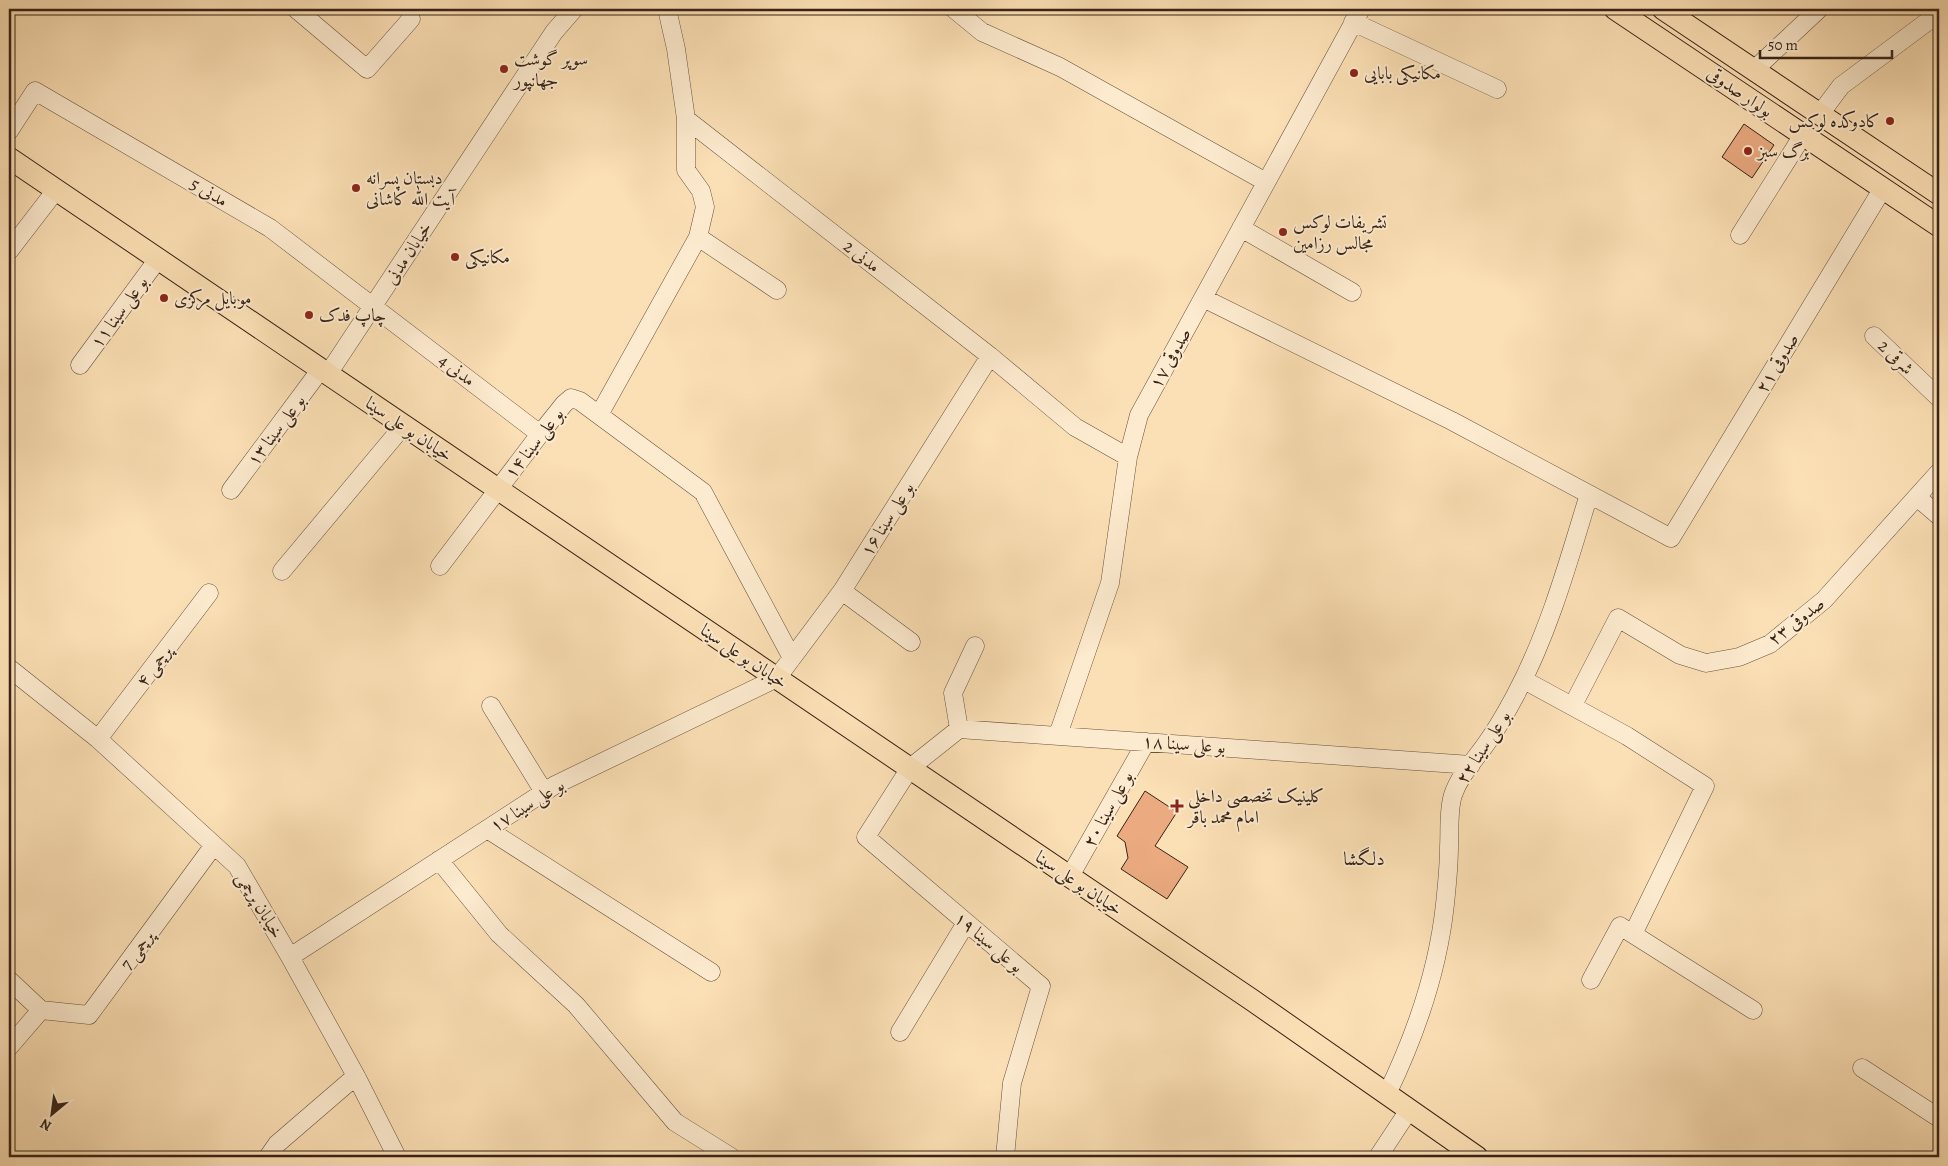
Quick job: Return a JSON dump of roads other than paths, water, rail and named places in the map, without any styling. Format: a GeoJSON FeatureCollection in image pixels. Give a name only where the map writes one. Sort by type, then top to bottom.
{"type":"FeatureCollection","features":[{"type":"Feature","properties":{"kind":"main road","name":"بولوار صدوقی"},"geometry":{"type":"LineString","coordinates":[[1615,9],[1939,226]]}},
{"type":"Feature","properties":{"kind":"main road","name":"بولوار صدوقی"},"geometry":{"type":"LineString","coordinates":[[1662,9],[1939,194]]}},
{"type":"Feature","properties":{"kind":"main road","name":"خیابان بو علی سینا"},"geometry":{"type":"LineString","coordinates":[[9,158],[1070,876],[1477,1157]]}},
{"type":"Feature","properties":{"kind":"street"},"geometry":{"type":"LineString","coordinates":[[296,9],[367,69],[412,19]]}},
{"type":"Feature","properties":{"kind":"street","name":"خیابان مدنی"},"geometry":{"type":"LineString","coordinates":[[325,372],[373,307],[554,32],[574,9]]}},
{"type":"Feature","properties":{"kind":"street"},"geometry":{"type":"LineString","coordinates":[[667,9],[676,49],[686,119],[686,170],[701,191],[705,207],[698,237],[599,416],[703,492],[792,658]]}},
{"type":"Feature","properties":{"kind":"street"},"geometry":{"type":"LineString","coordinates":[[954,9],[982,32],[1060,67],[1266,182]]}},
{"type":"Feature","properties":{"kind":"street"},"geometry":{"type":"LineString","coordinates":[[1754,70],[1819,9]]}},
{"type":"Feature","properties":{"kind":"street"},"geometry":{"type":"LineString","coordinates":[[1820,114],[1841,86],[1939,13]]}},
{"type":"Feature","properties":{"kind":"street"},"geometry":{"type":"LineString","coordinates":[[1357,16],[1497,89]]}},
{"type":"Feature","properties":{"kind":"street","name":"صدوقی ۱۷"},"geometry":{"type":"LineString","coordinates":[[1058,736],[1110,583],[1128,457],[1139,415],[1357,16]]}},
{"type":"Feature","properties":{"kind":"street","name":"مدنی 5"},"geometry":{"type":"LineString","coordinates":[[9,131],[35,91],[270,228],[373,307]]}},
{"type":"Feature","properties":{"kind":"street","name":"مدنی 2"},"geometry":{"type":"LineString","coordinates":[[686,119],[990,356],[1076,427],[1128,457]]}},
{"type":"Feature","properties":{"kind":"street"},"geometry":{"type":"LineString","coordinates":[[1740,235],[1803,135]]}},
{"type":"Feature","properties":{"kind":"street","name":"صدوقی ۲۱"},"geometry":{"type":"LineString","coordinates":[[1589,494],[1672,538],[1883,188]]}},
{"type":"Feature","properties":{"kind":"street"},"geometry":{"type":"LineString","coordinates":[[9,251],[56,190]]}},
{"type":"Feature","properties":{"kind":"street"},"geometry":{"type":"LineString","coordinates":[[1241,228],[1352,292]]}},
{"type":"Feature","properties":{"kind":"street"},"geometry":{"type":"LineString","coordinates":[[698,237],[777,290]]}},
{"type":"Feature","properties":{"kind":"street","name":"بو علی سینا ۱۱"},"geometry":{"type":"LineString","coordinates":[[80,365],[158,259]]}},
{"type":"Feature","properties":{"kind":"street"},"geometry":{"type":"LineString","coordinates":[[1203,298],[1452,421],[1589,494]]}},
{"type":"Feature","properties":{"kind":"street","name":"مدنی 4"},"geometry":{"type":"LineString","coordinates":[[373,307],[540,434]]}},
{"type":"Feature","properties":{"kind":"street","name":"شرقی 2"},"geometry":{"type":"LineString","coordinates":[[1874,336],[1939,398]]}},
{"type":"Feature","properties":{"kind":"street","name":"بو علی سینا ۱۶"},"geometry":{"type":"LineString","coordinates":[[777,678],[842,591],[990,356]]}},
{"type":"Feature","properties":{"kind":"street","name":"بو علی سینا ۱۳"},"geometry":{"type":"LineString","coordinates":[[231,490],[325,372]]}},
{"type":"Feature","properties":{"kind":"street","name":"بو علی سینا ۱۴"},"geometry":{"type":"LineString","coordinates":[[440,566],[564,404],[571,398],[580,401],[599,416]]}},
{"type":"Feature","properties":{"kind":"street"},"geometry":{"type":"LineString","coordinates":[[282,571],[404,426]]}},
{"type":"Feature","properties":{"kind":"street","name":"صدوقی ۲۳"},"geometry":{"type":"LineString","coordinates":[[1574,705],[1618,618],[1680,655],[1706,663],[1739,657],[1770,644],[1824,600],[1939,472]]}},
{"type":"Feature","properties":{"kind":"street","name":"بو علی سینا ۲۲"},"geometry":{"type":"LineString","coordinates":[[1387,1094],[1404,1060],[1421,1015],[1434,968],[1443,921],[1449,872],[1452,797],[1459,780],[1489,741],[1537,654],[1555,608],[1589,494]]}},
{"type":"Feature","properties":{"kind":"street"},"geometry":{"type":"LineString","coordinates":[[1917,497],[1939,516]]}},
{"type":"Feature","properties":{"kind":"street"},"geometry":{"type":"LineString","coordinates":[[842,591],[911,642]]}},
{"type":"Feature","properties":{"kind":"street","name":"پرچمی ۴"},"geometry":{"type":"LineString","coordinates":[[98,740],[209,592]]}},
{"type":"Feature","properties":{"kind":"street"},"geometry":{"type":"LineString","coordinates":[[910,768],[959,729],[953,693],[975,646]]}},
{"type":"Feature","properties":{"kind":"street","name":"خیابان پرچمی"},"geometry":{"type":"LineString","coordinates":[[9,668],[98,740],[237,866],[356,1076],[397,1157]]}},
{"type":"Feature","properties":{"kind":"street","name":"بو علی سینا ۱۷"},"geometry":{"type":"LineString","coordinates":[[290,957],[555,785],[777,678]]}},
{"type":"Feature","properties":{"kind":"street"},"geometry":{"type":"LineString","coordinates":[[1524,680],[1574,705],[1627,736],[1705,786],[1633,934]]}},
{"type":"Feature","properties":{"kind":"street"},"geometry":{"type":"LineString","coordinates":[[491,706],[544,792]]}},
{"type":"Feature","properties":{"kind":"street","name":"بو علی سینا ۱۸"},"geometry":{"type":"LineString","coordinates":[[959,729],[1471,764]]}},
{"type":"Feature","properties":{"kind":"street","name":"بو علی سینا ۲۰"},"geometry":{"type":"LineString","coordinates":[[1070,876],[1146,742]]}},
{"type":"Feature","properties":{"kind":"street","name":"بو علی سینا ۱۹"},"geometry":{"type":"LineString","coordinates":[[910,768],[866,837],[1041,986],[1012,1083],[1005,1157]]}},
{"type":"Feature","properties":{"kind":"street"},"geometry":{"type":"LineString","coordinates":[[487,829],[711,972]]}},
{"type":"Feature","properties":{"kind":"street","name":"پرچمی 7"},"geometry":{"type":"LineString","coordinates":[[41,1010],[89,1015],[214,845]]}},
{"type":"Feature","properties":{"kind":"street"},"geometry":{"type":"LineString","coordinates":[[439,860],[499,934],[576,1006],[675,1122],[731,1157]]}},
{"type":"Feature","properties":{"kind":"street"},"geometry":{"type":"LineString","coordinates":[[900,1032],[966,923]]}},
{"type":"Feature","properties":{"kind":"street"},"geometry":{"type":"LineString","coordinates":[[1591,980],[1620,926],[1753,1010]]}},
{"type":"Feature","properties":{"kind":"street"},"geometry":{"type":"LineString","coordinates":[[9,980],[41,1010],[9,1047]]}},
{"type":"Feature","properties":{"kind":"street"},"geometry":{"type":"LineString","coordinates":[[1862,1068],[1939,1118]]}},
{"type":"Feature","properties":{"kind":"street"},"geometry":{"type":"LineString","coordinates":[[268,1157],[278,1144],[356,1076]]}},
{"type":"Feature","properties":{"kind":"street"},"geometry":{"type":"LineString","coordinates":[[1378,1157],[1409,1110]]}},
{"type":"Feature","properties":{"kind":"place","name":"سوپر گوشت جهانپور"},"geometry":{"type":"Point","coordinates":[504,69]}},
{"type":"Feature","properties":{"kind":"place","name":"مکانیکی بابایی"},"geometry":{"type":"Point","coordinates":[1354,73]}},
{"type":"Feature","properties":{"kind":"place","name":"کادوکده لوکس"},"geometry":{"type":"Point","coordinates":[1890,121]}},
{"type":"Feature","properties":{"kind":"place","name":"برگ سبز"},"geometry":{"type":"Point","coordinates":[1748,151]}},
{"type":"Feature","properties":{"kind":"place","name":"دبستان پسرانه آیت الله کاشانی"},"geometry":{"type":"Point","coordinates":[356,188]}},
{"type":"Feature","properties":{"kind":"place","name":"تشریفات لوکس مجالس رزامین"},"geometry":{"type":"Point","coordinates":[1283,232]}},
{"type":"Feature","properties":{"kind":"place","name":"مکانیکی"},"geometry":{"type":"Point","coordinates":[455,257]}},
{"type":"Feature","properties":{"kind":"place","name":"موبایل مرکزی"},"geometry":{"type":"Point","coordinates":[164,298]}},
{"type":"Feature","properties":{"kind":"place","name":"چاپ فدک"},"geometry":{"type":"Point","coordinates":[309,315]}},
{"type":"Feature","properties":{"kind":"place","name":"کلینیک تخصصی داخلی امام محمد باقر"},"geometry":{"type":"Point","coordinates":[1177,806]}},
{"type":"Feature","properties":{"kind":"district","name":"دلگشا"},"geometry":{"type":"Point","coordinates":[1364,858]}}]}
